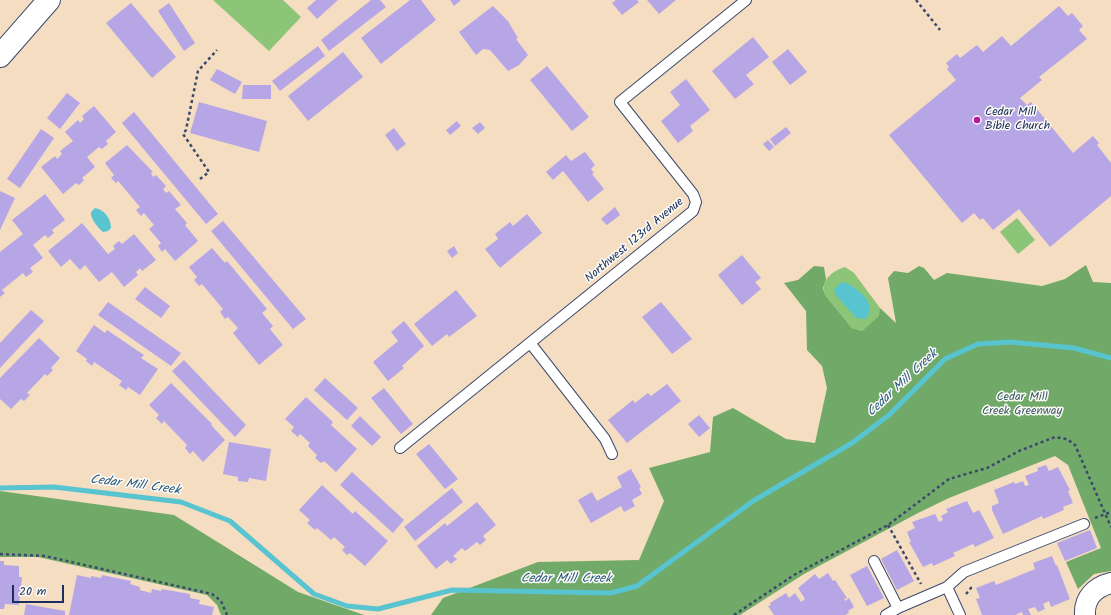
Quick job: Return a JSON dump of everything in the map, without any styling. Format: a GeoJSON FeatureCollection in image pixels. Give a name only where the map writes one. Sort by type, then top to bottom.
{"type":"FeatureCollection","features":[{"type":"Feature","properties":{"kind":"main road"},"geometry":{"type":"LineString","coordinates":[[0,56],[49,0]]}},
{"type":"Feature","properties":{"kind":"street"},"geometry":{"type":"LineString","coordinates":[[1085,615],[1085,608],[1092,592],[1102,585],[1111,583]]}},
{"type":"Feature","properties":{"kind":"lane","name":"Northwest 123rd Avenue"},"geometry":{"type":"LineString","coordinates":[[400,448],[693,211],[696,202],[693,194],[620,102],[746,0]]}},
{"type":"Feature","properties":{"kind":"lane"},"geometry":{"type":"LineString","coordinates":[[530,344],[605,439],[612,454]]}},
{"type":"Feature","properties":{"kind":"lane"},"geometry":{"type":"LineString","coordinates":[[886,615],[898,608],[947,587],[964,572],[1084,524]]}},
{"type":"Feature","properties":{"kind":"lane"},"geometry":{"type":"LineString","coordinates":[[874,561],[898,608]]}},
{"type":"Feature","properties":{"kind":"lane"},"geometry":{"type":"LineString","coordinates":[[947,587],[960,615]]}},
{"type":"Feature","properties":{"kind":"path"},"geometry":{"type":"LineString","coordinates":[[916,0],[940,30]]}},
{"type":"Feature","properties":{"kind":"path"},"geometry":{"type":"LineString","coordinates":[[200,180],[208,172],[183,134],[186,130],[198,71],[217,50]]}},
{"type":"Feature","properties":{"kind":"path"},"geometry":{"type":"LineString","coordinates":[[734,615],[794,575],[888,525],[949,479],[987,468],[1019,451],[1055,437],[1067,439],[1075,445],[1111,527]]}},
{"type":"Feature","properties":{"kind":"path"},"geometry":{"type":"LineString","coordinates":[[888,525],[927,595]]}},
{"type":"Feature","properties":{"kind":"path"},"geometry":{"type":"LineString","coordinates":[[0,554],[45,556],[212,594],[221,601],[227,615]]}},
{"type":"Feature","properties":{"kind":"path"},"geometry":{"type":"LineString","coordinates":[[964,572],[971,588],[966,596]]}},
{"type":"Feature","properties":{"kind":"green space"},"geometry":{"type":"Polygon","coordinates":[[[213,0],[283,0],[301,17],[269,51],[213,0]]]}},
{"type":"Feature","properties":{"kind":"green space"},"geometry":{"type":"Polygon","coordinates":[[[1017,218],[1035,240],[1018,254],[1000,232],[1017,218]]]}},
{"type":"Feature","properties":{"kind":"green space","name":"Cedar Mill Creek Greenway"},"geometry":{"type":"Polygon","coordinates":[[[1086,265],[1093,282],[1111,283],[1111,571],[1094,574],[1078,589],[1066,562],[1101,548],[1068,465],[1055,456],[949,498],[918,513],[804,574],[740,615],[431,615],[443,598],[538,562],[639,560],[664,501],[649,468],[710,452],[713,417],[733,408],[786,439],[815,443],[827,388],[822,366],[807,350],[806,311],[784,283],[798,280],[814,266],[824,267],[826,279],[823,288],[825,295],[852,328],[862,331],[879,316],[880,308],[896,323],[888,278],[894,271],[908,273],[919,266],[924,268],[934,280],[947,273],[1042,286],[1065,279],[1086,265]]]}},
{"type":"Feature","properties":{"kind":"green space"},"geometry":{"type":"Polygon","coordinates":[[[845,267],[854,273],[880,308],[880,316],[862,331],[852,328],[825,295],[824,285],[828,277],[845,267]]]}},
{"type":"Feature","properties":{"kind":"green space"},"geometry":{"type":"Polygon","coordinates":[[[0,491],[174,515],[298,592],[364,615],[221,615],[217,605],[207,595],[38,557],[0,557],[0,491]]]}},
{"type":"Feature","properties":{"kind":"water"},"geometry":{"type":"Polygon","coordinates":[[[95,208],[102,211],[109,218],[111,228],[108,231],[103,232],[93,220],[91,212],[95,208]]]}},
{"type":"Feature","properties":{"kind":"water"},"geometry":{"type":"Polygon","coordinates":[[[842,282],[855,288],[869,303],[870,308],[866,319],[856,318],[836,295],[834,289],[842,282]]]}},
{"type":"Feature","properties":{"kind":"building"},"geometry":{"type":"Polygon","coordinates":[[[316,0],[338,0],[317,19],[307,8],[316,0]]]}},
{"type":"Feature","properties":{"kind":"building"},"geometry":{"type":"Polygon","coordinates":[[[371,0],[380,0],[386,7],[329,51],[321,40],[371,0]]]}},
{"type":"Feature","properties":{"kind":"building"},"geometry":{"type":"Polygon","coordinates":[[[410,0],[421,0],[436,20],[381,64],[361,38],[410,0]]]}},
{"type":"Feature","properties":{"kind":"building"},"geometry":{"type":"Polygon","coordinates":[[[450,0],[461,0],[454,6],[450,0]]]}},
{"type":"Feature","properties":{"kind":"building"},"geometry":{"type":"Polygon","coordinates":[[[616,0],[637,0],[639,2],[622,15],[612,3],[616,0]]]}},
{"type":"Feature","properties":{"kind":"building"},"geometry":{"type":"Polygon","coordinates":[[[647,0],[676,0],[659,14],[647,0]]]}},
{"type":"Feature","properties":{"kind":"building"},"geometry":{"type":"Polygon","coordinates":[[[131,3],[176,57],[152,78],[106,23],[131,3]]]}},
{"type":"Feature","properties":{"kind":"building"},"geometry":{"type":"Polygon","coordinates":[[[169,3],[195,43],[184,51],[158,11],[169,3]]]}},
{"type":"Feature","properties":{"kind":"building"},"geometry":{"type":"Polygon","coordinates":[[[493,6],[508,21],[518,38],[516,39],[528,55],[519,65],[508,71],[490,50],[483,49],[476,55],[459,32],[493,6]]]}},
{"type":"Feature","properties":{"kind":"building","name":"Cedar Mill Bible Church"},"geometry":{"type":"Polygon","coordinates":[[[1059,6],[1068,16],[1072,13],[1083,26],[1079,30],[1087,39],[1039,77],[1042,80],[1020,98],[1027,105],[1031,102],[1073,153],[1093,136],[1099,143],[1097,145],[1111,163],[1111,196],[1050,247],[1019,209],[993,230],[983,218],[980,220],[974,213],[962,223],[889,135],[956,80],[947,69],[949,67],[946,63],[957,54],[960,58],[977,45],[983,52],[1002,36],[1011,46],[1059,6]]]}},
{"type":"Feature","properties":{"kind":"building"},"geometry":{"type":"Polygon","coordinates":[[[753,37],[769,57],[746,75],[754,84],[735,99],[712,71],[753,37]]]}},
{"type":"Feature","properties":{"kind":"building"},"geometry":{"type":"Polygon","coordinates":[[[318,46],[325,56],[280,91],[272,81],[318,46]]]}},
{"type":"Feature","properties":{"kind":"building"},"geometry":{"type":"Polygon","coordinates":[[[788,49],[807,72],[790,85],[772,62],[788,49]]]}},
{"type":"Feature","properties":{"kind":"building"},"geometry":{"type":"Polygon","coordinates":[[[343,52],[363,77],[308,121],[288,96],[343,52]]]}},
{"type":"Feature","properties":{"kind":"building"},"geometry":{"type":"Polygon","coordinates":[[[547,66],[589,117],[572,131],[530,80],[547,66]]]}},
{"type":"Feature","properties":{"kind":"building"},"geometry":{"type":"Polygon","coordinates":[[[217,69],[242,82],[235,94],[210,80],[217,69]]]}},
{"type":"Feature","properties":{"kind":"building"},"geometry":{"type":"Polygon","coordinates":[[[686,79],[710,110],[690,126],[693,131],[678,143],[661,121],[680,105],[670,92],[686,79]]]}},
{"type":"Feature","properties":{"kind":"building"},"geometry":{"type":"Polygon","coordinates":[[[243,85],[271,85],[271,99],[242,99],[243,85]]]}},
{"type":"Feature","properties":{"kind":"building"},"geometry":{"type":"Polygon","coordinates":[[[67,93],[80,103],[60,129],[47,118],[67,93]]]}},
{"type":"Feature","properties":{"kind":"building"},"geometry":{"type":"Polygon","coordinates":[[[199,102],[267,121],[259,152],[190,133],[199,102]]]}},
{"type":"Feature","properties":{"kind":"building"},"geometry":{"type":"Polygon","coordinates":[[[94,106],[116,132],[106,141],[108,144],[102,149],[99,147],[87,157],[95,167],[82,178],[84,180],[79,185],[76,183],[63,194],[41,167],[55,156],[57,159],[62,154],[60,151],[73,141],[65,132],[78,120],[80,123],[84,119],[82,116],[94,106]]]}},
{"type":"Feature","properties":{"kind":"building"},"geometry":{"type":"Polygon","coordinates":[[[134,112],[218,214],[206,224],[122,123],[134,112]]]}},
{"type":"Feature","properties":{"kind":"building"},"geometry":{"type":"Polygon","coordinates":[[[457,121],[461,126],[450,135],[446,130],[457,121]]]}},
{"type":"Feature","properties":{"kind":"building"},"geometry":{"type":"Polygon","coordinates":[[[480,122],[485,128],[478,134],[472,128],[480,122]]]}},
{"type":"Feature","properties":{"kind":"building"},"geometry":{"type":"Polygon","coordinates":[[[786,127],[791,133],[775,146],[770,139],[786,127]]]}},
{"type":"Feature","properties":{"kind":"building"},"geometry":{"type":"Polygon","coordinates":[[[394,128],[406,144],[397,151],[385,135],[394,128]]]}},
{"type":"Feature","properties":{"kind":"building"},"geometry":{"type":"Polygon","coordinates":[[[41,129],[54,138],[20,188],[7,179],[41,129]]]}},
{"type":"Feature","properties":{"kind":"building"},"geometry":{"type":"Polygon","coordinates":[[[768,140],[774,147],[769,151],[763,144],[768,140]]]}},
{"type":"Feature","properties":{"kind":"building"},"geometry":{"type":"Polygon","coordinates":[[[127,145],[153,172],[151,173],[153,177],[156,175],[166,186],[163,189],[166,193],[169,191],[181,205],[175,209],[187,223],[185,225],[198,241],[175,261],[165,249],[162,252],[158,246],[161,243],[149,229],[154,225],[144,213],[141,216],[136,210],[140,207],[118,181],[116,183],[111,178],[114,175],[105,163],[127,145]]]}},
{"type":"Feature","properties":{"kind":"building"},"geometry":{"type":"Polygon","coordinates":[[[585,152],[595,165],[591,169],[594,173],[592,174],[604,189],[588,202],[563,171],[553,180],[546,172],[566,155],[571,161],[585,152]]]}},
{"type":"Feature","properties":{"kind":"building"},"geometry":{"type":"Polygon","coordinates":[[[0,191],[15,198],[0,230],[0,191]]]}},
{"type":"Feature","properties":{"kind":"building"},"geometry":{"type":"Polygon","coordinates":[[[45,194],[65,220],[52,230],[54,233],[48,238],[45,235],[33,245],[43,258],[30,268],[33,272],[26,277],[23,273],[2,290],[5,293],[0,297],[0,252],[23,234],[12,220],[45,194]]]}},
{"type":"Feature","properties":{"kind":"building"},"geometry":{"type":"Polygon","coordinates":[[[615,207],[620,215],[607,225],[601,219],[615,207]]]}},
{"type":"Feature","properties":{"kind":"building"},"geometry":{"type":"Polygon","coordinates":[[[527,214],[542,233],[500,268],[485,249],[498,239],[495,234],[510,222],[513,226],[527,214]]]}},
{"type":"Feature","properties":{"kind":"building"},"geometry":{"type":"Polygon","coordinates":[[[223,221],[306,319],[293,329],[211,231],[223,221]]]}},
{"type":"Feature","properties":{"kind":"building"},"geometry":{"type":"Polygon","coordinates":[[[82,223],[108,254],[115,249],[113,246],[119,241],[122,244],[134,234],[156,260],[142,271],[140,268],[136,272],[138,275],[124,287],[112,272],[99,282],[85,265],[80,270],[70,259],[61,267],[48,251],[82,223]]]}},
{"type":"Feature","properties":{"kind":"building"},"geometry":{"type":"Polygon","coordinates":[[[454,246],[458,253],[452,258],[447,251],[454,246]]]}},
{"type":"Feature","properties":{"kind":"building"},"geometry":{"type":"Polygon","coordinates":[[[212,248],[225,263],[227,261],[267,309],[262,313],[273,326],[270,329],[283,345],[259,365],[233,333],[238,328],[228,317],[225,319],[220,312],[223,309],[202,284],[199,286],[194,280],[197,277],[189,267],[212,248]]]}},
{"type":"Feature","properties":{"kind":"building"},"geometry":{"type":"Polygon","coordinates":[[[742,255],[761,278],[755,282],[761,289],[742,305],[718,275],[742,255]]]}},
{"type":"Feature","properties":{"kind":"building"},"geometry":{"type":"Polygon","coordinates":[[[145,287],[170,306],[161,318],[135,299],[145,287]]]}},
{"type":"Feature","properties":{"kind":"building"},"geometry":{"type":"Polygon","coordinates":[[[456,290],[477,316],[449,337],[447,334],[432,346],[414,324],[456,290]]]}},
{"type":"Feature","properties":{"kind":"building"},"geometry":{"type":"Polygon","coordinates":[[[108,302],[181,353],[171,366],[98,315],[108,302]]]}},
{"type":"Feature","properties":{"kind":"building"},"geometry":{"type":"Polygon","coordinates":[[[661,302],[692,339],[672,354],[642,317],[661,302]]]}},
{"type":"Feature","properties":{"kind":"building"},"geometry":{"type":"Polygon","coordinates":[[[31,310],[44,321],[0,368],[0,343],[31,310]]]}},
{"type":"Feature","properties":{"kind":"building"},"geometry":{"type":"Polygon","coordinates":[[[404,321],[424,346],[402,366],[404,368],[388,381],[373,362],[398,341],[391,332],[404,321]]]}},
{"type":"Feature","properties":{"kind":"building"},"geometry":{"type":"Polygon","coordinates":[[[94,325],[105,333],[107,330],[144,355],[141,358],[158,369],[140,395],[128,387],[126,390],[119,385],[122,381],[94,362],[92,366],[86,361],[87,359],[76,351],[94,325]]]}},
{"type":"Feature","properties":{"kind":"building"},"geometry":{"type":"Polygon","coordinates":[[[39,338],[60,358],[51,368],[53,370],[47,376],[45,374],[27,393],[30,395],[24,401],[21,399],[11,409],[0,399],[0,378],[39,338]]]}},
{"type":"Feature","properties":{"kind":"building"},"geometry":{"type":"Polygon","coordinates":[[[184,360],[246,425],[235,437],[172,371],[184,360]]]}},
{"type":"Feature","properties":{"kind":"building"},"geometry":{"type":"Polygon","coordinates":[[[325,378],[358,408],[347,420],[314,390],[325,378]]]}},
{"type":"Feature","properties":{"kind":"building"},"geometry":{"type":"Polygon","coordinates":[[[171,383],[212,424],[211,425],[225,440],[203,462],[193,451],[190,454],[185,448],[187,445],[164,421],[162,424],[156,418],[159,415],[149,405],[171,383]]]}},
{"type":"Feature","properties":{"kind":"building"},"geometry":{"type":"Polygon","coordinates":[[[667,384],[681,401],[627,443],[608,420],[633,400],[635,403],[648,393],[651,396],[667,384]]]}},
{"type":"Feature","properties":{"kind":"building"},"geometry":{"type":"Polygon","coordinates":[[[384,388],[413,424],[401,434],[371,398],[384,388]]]}},
{"type":"Feature","properties":{"kind":"building"},"geometry":{"type":"Polygon","coordinates":[[[306,397],[333,422],[331,425],[357,449],[336,472],[324,461],[321,463],[315,458],[317,455],[308,446],[310,443],[300,434],[298,437],[291,431],[294,427],[285,419],[306,397]]]}},
{"type":"Feature","properties":{"kind":"building"},"geometry":{"type":"Polygon","coordinates":[[[699,415],[710,428],[699,437],[688,424],[699,415]]]}},
{"type":"Feature","properties":{"kind":"building"},"geometry":{"type":"Polygon","coordinates":[[[360,416],[381,437],[372,446],[351,426],[360,416]]]}},
{"type":"Feature","properties":{"kind":"building"},"geometry":{"type":"Polygon","coordinates":[[[229,442],[271,449],[266,481],[249,478],[248,482],[238,481],[238,477],[223,474],[229,442]]]}},
{"type":"Feature","properties":{"kind":"building"},"geometry":{"type":"Polygon","coordinates":[[[429,444],[458,479],[445,489],[416,454],[429,444]]]}},
{"type":"Feature","properties":{"kind":"building"},"geometry":{"type":"Polygon","coordinates":[[[1046,465],[1049,471],[1058,467],[1070,490],[1068,491],[1073,503],[1063,507],[1064,510],[1043,519],[1042,516],[1003,534],[992,510],[992,506],[999,503],[994,490],[1014,482],[1015,484],[1023,481],[1025,486],[1029,485],[1025,476],[1038,471],[1037,468],[1046,465]]]}},
{"type":"Feature","properties":{"kind":"building"},"geometry":{"type":"Polygon","coordinates":[[[631,469],[641,487],[639,488],[642,494],[632,500],[635,506],[624,512],[621,506],[591,523],[578,500],[592,492],[597,501],[622,487],[617,477],[631,469]]]}},
{"type":"Feature","properties":{"kind":"building"},"geometry":{"type":"Polygon","coordinates":[[[352,472],[404,520],[393,533],[340,485],[352,472]]]}},
{"type":"Feature","properties":{"kind":"building"},"geometry":{"type":"Polygon","coordinates":[[[322,485],[353,514],[355,511],[388,541],[365,566],[350,553],[347,555],[342,550],[345,547],[334,537],[331,540],[317,528],[315,530],[307,523],[310,520],[299,510],[322,485]]]}},
{"type":"Feature","properties":{"kind":"building"},"geometry":{"type":"Polygon","coordinates":[[[452,488],[463,502],[415,541],[404,527],[452,488]]]}},
{"type":"Feature","properties":{"kind":"building"},"geometry":{"type":"Polygon","coordinates":[[[967,501],[973,513],[979,510],[994,538],[975,547],[973,544],[953,553],[955,556],[933,566],[932,563],[923,567],[909,542],[911,542],[907,532],[915,528],[912,522],[935,514],[939,522],[943,520],[941,516],[948,512],[946,509],[967,501]]]}},
{"type":"Feature","properties":{"kind":"building"},"geometry":{"type":"Polygon","coordinates":[[[477,502],[496,525],[483,536],[486,540],[480,545],[477,542],[465,551],[462,548],[453,556],[457,559],[451,564],[447,560],[436,569],[417,546],[445,523],[447,526],[477,502]]]}},
{"type":"Feature","properties":{"kind":"building"},"geometry":{"type":"Polygon","coordinates":[[[1090,530],[1097,548],[1065,561],[1057,543],[1090,530]]]}},
{"type":"Feature","properties":{"kind":"building"},"geometry":{"type":"Polygon","coordinates":[[[897,550],[914,581],[897,590],[881,559],[897,550]]]}},
{"type":"Feature","properties":{"kind":"building"},"geometry":{"type":"Polygon","coordinates":[[[1052,556],[1070,599],[1051,607],[1049,601],[1043,604],[1045,609],[1038,612],[1035,607],[1028,609],[1031,615],[1023,615],[1022,612],[1015,615],[982,615],[976,599],[980,598],[976,588],[994,581],[996,585],[1035,569],[1033,563],[1052,556]]]}},
{"type":"Feature","properties":{"kind":"building"},"geometry":{"type":"Polygon","coordinates":[[[0,561],[4,561],[4,565],[19,566],[19,577],[22,577],[19,605],[5,604],[4,609],[0,609],[0,561]]]}},
{"type":"Feature","properties":{"kind":"building"},"geometry":{"type":"Polygon","coordinates":[[[867,566],[884,598],[867,606],[850,575],[867,566]]]}},
{"type":"Feature","properties":{"kind":"building"},"geometry":{"type":"Polygon","coordinates":[[[828,573],[833,581],[835,580],[847,598],[844,599],[845,601],[849,598],[854,607],[848,611],[849,613],[845,615],[774,615],[768,606],[771,605],[770,603],[786,593],[789,598],[795,593],[801,602],[805,599],[798,588],[815,574],[819,579],[828,573]]]}},
{"type":"Feature","properties":{"kind":"building"},"geometry":{"type":"Polygon","coordinates":[[[77,575],[91,578],[91,576],[101,578],[102,575],[131,581],[130,584],[140,587],[140,590],[151,593],[152,589],[161,591],[162,589],[190,594],[190,598],[200,600],[199,604],[214,607],[212,615],[69,615],[77,575]]]}},
{"type":"Feature","properties":{"kind":"building"},"geometry":{"type":"Polygon","coordinates":[[[26,604],[65,611],[65,615],[24,615],[26,604]]]}},
{"type":"Feature","properties":{"kind":"waterway","name":"Cedar Mill Creek"},"geometry":{"type":"LineString","coordinates":[[0,488],[54,487],[181,502],[230,521],[314,594],[347,606],[378,609],[452,590],[611,593],[637,586],[753,501],[852,443],[889,415],[945,359],[978,344],[1010,342],[1074,348],[1111,358]]}},
{"type":"Feature","properties":{"kind":"place","name":"Cedar Mill Bible Church"},"geometry":{"type":"Point","coordinates":[977,120]}}]}
